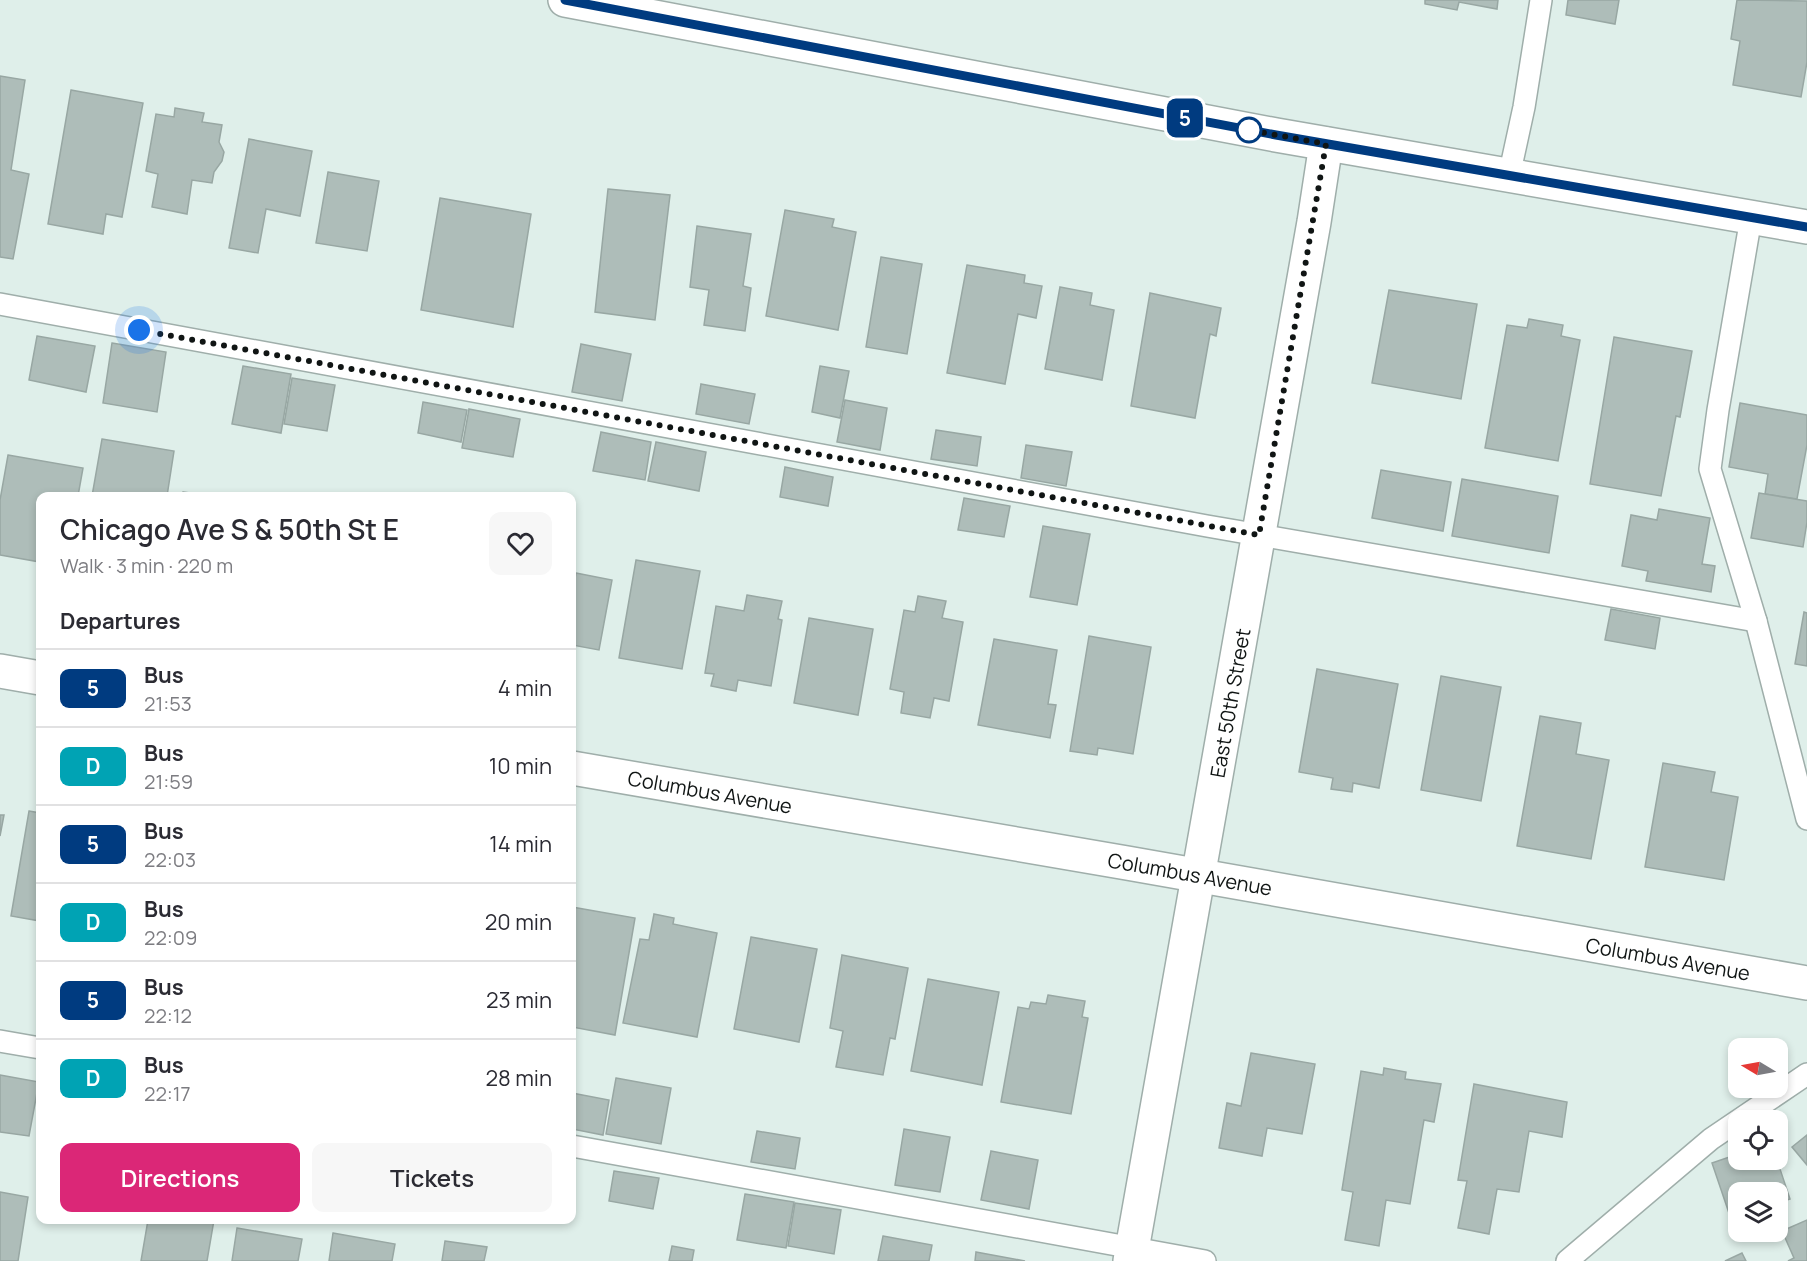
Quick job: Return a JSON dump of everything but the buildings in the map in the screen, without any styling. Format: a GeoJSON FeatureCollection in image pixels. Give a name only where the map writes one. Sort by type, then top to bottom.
{"type":"FeatureCollection","features":[{"type":"Feature","properties":{"kind":"street"},"geometry":{"type":"LineString","coordinates":[[565,0],[1326,144],[1807,227]]}},
{"type":"Feature","properties":{"kind":"street","name":"East 50th Street"},"geometry":{"type":"LineString","coordinates":[[1131,1255],[1326,144]]}},
{"type":"Feature","properties":{"kind":"street"},"geometry":{"type":"LineString","coordinates":[[0,671],[36,677]]}},
{"type":"Feature","properties":{"kind":"street","name":"Columbus Avenue"},"geometry":{"type":"LineString","coordinates":[[576,769],[1807,983]]}},
{"type":"Feature","properties":{"kind":"lane"},"geometry":{"type":"LineString","coordinates":[[1509,176],[1524,107],[1541,0]]}},
{"type":"Feature","properties":{"kind":"lane"},"geometry":{"type":"LineString","coordinates":[[1752,218],[1718,410],[1710,470],[1756,621],[1807,819]]}},
{"type":"Feature","properties":{"kind":"lane"},"geometry":{"type":"LineString","coordinates":[[0,304],[1259,535],[1756,621]]}},
{"type":"Feature","properties":{"kind":"lane"},"geometry":{"type":"LineString","coordinates":[[0,1041],[36,1047]]}},
{"type":"Feature","properties":{"kind":"lane"},"geometry":{"type":"LineString","coordinates":[[1567,1261],[1711,1139],[1807,1074]]}},
{"type":"Feature","properties":{"kind":"lane"},"geometry":{"type":"LineString","coordinates":[[576,1147],[1131,1255],[1205,1261]]}},
{"type":"Feature","properties":{"kind":"bus line","name":"5"},"geometry":{"type":"LineString","coordinates":[[565,0],[1276,135],[1807,227]]}},
{"type":"Feature","properties":{"kind":"route"},"geometry":{"type":"LineString","coordinates":[[139,330],[1259,535],[1326,144],[1249,130]]}}]}
